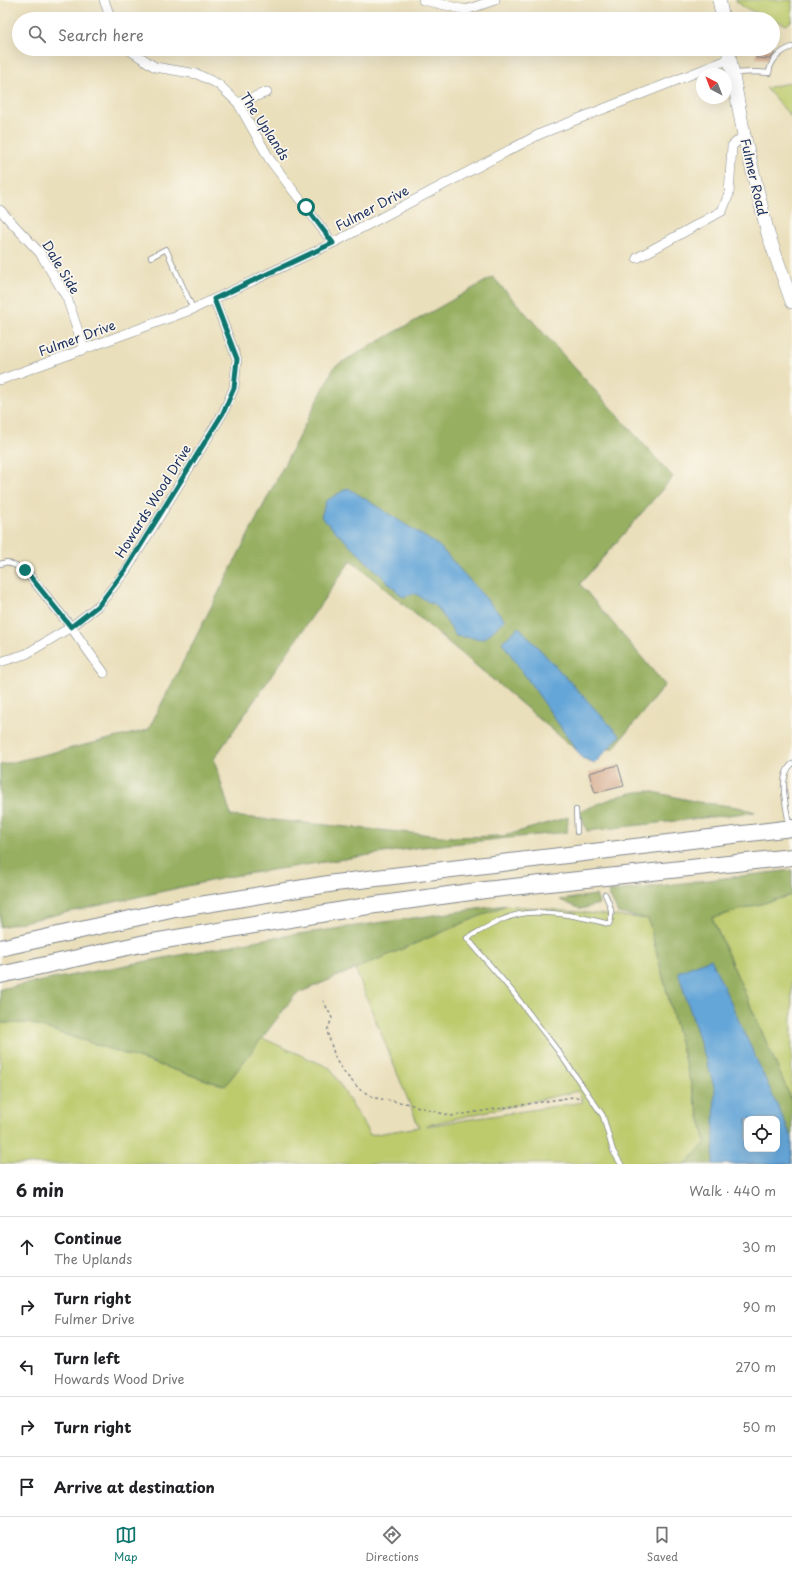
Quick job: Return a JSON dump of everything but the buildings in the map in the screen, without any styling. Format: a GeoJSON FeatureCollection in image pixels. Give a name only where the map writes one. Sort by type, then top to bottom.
{"type":"FeatureCollection","features":[{"type":"Feature","properties":{"kind":"highway"},"geometry":{"type":"LineString","coordinates":[[0,948],[175,910],[335,882],[791,828]]}},
{"type":"Feature","properties":{"kind":"highway"},"geometry":{"type":"LineString","coordinates":[[0,975],[141,944],[360,907],[485,890],[792,856]]}},
{"type":"Feature","properties":{"kind":"street"},"geometry":{"type":"LineString","coordinates":[[104,0],[108,12]]}},
{"type":"Feature","properties":{"kind":"street"},"geometry":{"type":"LineString","coordinates":[[424,0],[466,10],[495,0]]}},
{"type":"Feature","properties":{"kind":"street"},"geometry":{"type":"LineString","coordinates":[[719,0],[721,12]]}},
{"type":"Feature","properties":{"kind":"street","name":"The Uplands"},"geometry":{"type":"LineString","coordinates":[[138,56],[155,67],[197,74],[218,84],[238,103],[270,160],[333,243]]}},
{"type":"Feature","properties":{"kind":"street","name":"Fulmer Drive"},"geometry":{"type":"LineString","coordinates":[[0,380],[193,309],[333,243],[540,134],[724,56]]}},
{"type":"Feature","properties":{"kind":"street","name":"Fulmer Road"},"geometry":{"type":"LineString","coordinates":[[729,56],[731,68]]}},
{"type":"Feature","properties":{"kind":"street","name":"Fulmer Road"},"geometry":{"type":"LineString","coordinates":[[732,74],[744,135],[768,234],[792,302]]}},
{"type":"Feature","properties":{"kind":"street"},"geometry":{"type":"LineString","coordinates":[[238,103],[267,92]]}},
{"type":"Feature","properties":{"kind":"street"},"geometry":{"type":"LineString","coordinates":[[637,258],[722,211],[729,194],[732,146],[744,135]]}},
{"type":"Feature","properties":{"kind":"street","name":"Dale Side"},"geometry":{"type":"LineString","coordinates":[[0,210],[40,253],[67,298],[84,349]]}},
{"type":"Feature","properties":{"kind":"street","name":"Howards Wood Drive"},"geometry":{"type":"LineString","coordinates":[[0,662],[26,654],[71,627],[99,605],[126,569],[223,413],[234,388],[237,359],[214,299]]}},
{"type":"Feature","properties":{"kind":"street"},"geometry":{"type":"LineString","coordinates":[[25,570],[71,627],[104,673]]}},
{"type":"Feature","properties":{"kind":"lane"},"geometry":{"type":"LineString","coordinates":[[780,54],[792,47]]}},
{"type":"Feature","properties":{"kind":"lane"},"geometry":{"type":"LineString","coordinates":[[732,74],[756,72],[769,74],[769,65],[777,56]]}},
{"type":"Feature","properties":{"kind":"lane"},"geometry":{"type":"LineString","coordinates":[[150,257],[166,249],[193,309]]}},
{"type":"Feature","properties":{"kind":"lane"},"geometry":{"type":"LineString","coordinates":[[0,564],[7,562],[25,570]]}},
{"type":"Feature","properties":{"kind":"lane"},"geometry":{"type":"LineString","coordinates":[[791,828],[784,783],[787,768],[792,764]]}},
{"type":"Feature","properties":{"kind":"lane"},"geometry":{"type":"LineString","coordinates":[[576,810],[577,832]]}},
{"type":"Feature","properties":{"kind":"lane"},"geometry":{"type":"LineString","coordinates":[[605,894],[610,905],[612,917],[608,924],[588,918],[540,913],[521,914],[503,920],[467,938],[512,991],[597,1107],[603,1116],[613,1151],[621,1164]]}},
{"type":"Feature","properties":{"kind":"path"},"geometry":{"type":"LineString","coordinates":[[323,1000],[332,1018],[327,1031],[336,1060],[350,1080],[368,1096],[405,1103],[450,1116],[573,1098],[584,1098],[597,1107]]}},
{"type":"Feature","properties":{"kind":"green space"},"geometry":{"type":"Polygon","coordinates":[[[735,0],[792,0],[792,20],[787,25],[780,22],[780,12],[755,12],[745,8],[735,0]]]}},
{"type":"Feature","properties":{"kind":"green space"},"geometry":{"type":"Polygon","coordinates":[[[792,82],[792,118],[766,88],[792,82]]]}},
{"type":"Feature","properties":{"kind":"green space"},"geometry":{"type":"Polygon","coordinates":[[[493,277],[673,477],[580,584],[665,685],[613,749],[575,749],[351,560],[214,759],[231,816],[453,837],[504,836],[568,817],[567,832],[422,847],[233,876],[0,927],[0,765],[148,730],[335,366],[493,277]]]}},
{"type":"Feature","properties":{"kind":"green space"},"geometry":{"type":"Polygon","coordinates":[[[649,791],[698,802],[738,807],[755,812],[587,831],[579,812],[622,795],[649,791]]]}},
{"type":"Feature","properties":{"kind":"green space"},"geometry":{"type":"Polygon","coordinates":[[[792,870],[792,895],[712,918],[792,1101],[792,1164],[686,1164],[706,1142],[648,919],[618,913],[608,892],[792,870]]]}},
{"type":"Feature","properties":{"kind":"green space"},"geometry":{"type":"Polygon","coordinates":[[[596,895],[599,904],[581,909],[560,900],[596,895]]]}},
{"type":"Feature","properties":{"kind":"green space"},"geometry":{"type":"Polygon","coordinates":[[[792,895],[792,1101],[712,918],[792,895]]]}},
{"type":"Feature","properties":{"kind":"green space"},"geometry":{"type":"Polygon","coordinates":[[[506,905],[648,919],[707,1147],[690,1164],[0,1164],[0,1023],[29,1023],[225,1086],[262,1038],[330,1068],[370,1135],[419,1127],[355,969],[506,905]],[[578,1091],[426,1126],[583,1102],[578,1091]]]}},
{"type":"Feature","properties":{"kind":"green space"},"geometry":{"type":"Polygon","coordinates":[[[506,905],[296,994],[225,1086],[29,1023],[0,1023],[0,989],[270,938],[506,905]]]}},
{"type":"Feature","properties":{"kind":"water"},"geometry":{"type":"Polygon","coordinates":[[[348,488],[439,546],[505,620],[484,639],[456,636],[437,607],[414,593],[403,597],[321,517],[326,501],[348,488]]]}},
{"type":"Feature","properties":{"kind":"water"},"geometry":{"type":"Polygon","coordinates":[[[519,627],[620,736],[595,763],[582,758],[502,642],[519,627]]]}},
{"type":"Feature","properties":{"kind":"water"},"geometry":{"type":"Polygon","coordinates":[[[711,959],[792,1138],[792,1164],[713,1164],[715,1089],[678,972],[711,959]]]}},
{"type":"Feature","properties":{"kind":"route"},"geometry":{"type":"LineString","coordinates":[[25,570],[71,627],[99,605],[126,569],[223,413],[234,388],[237,359],[214,299],[333,243],[306,207]]}}]}
